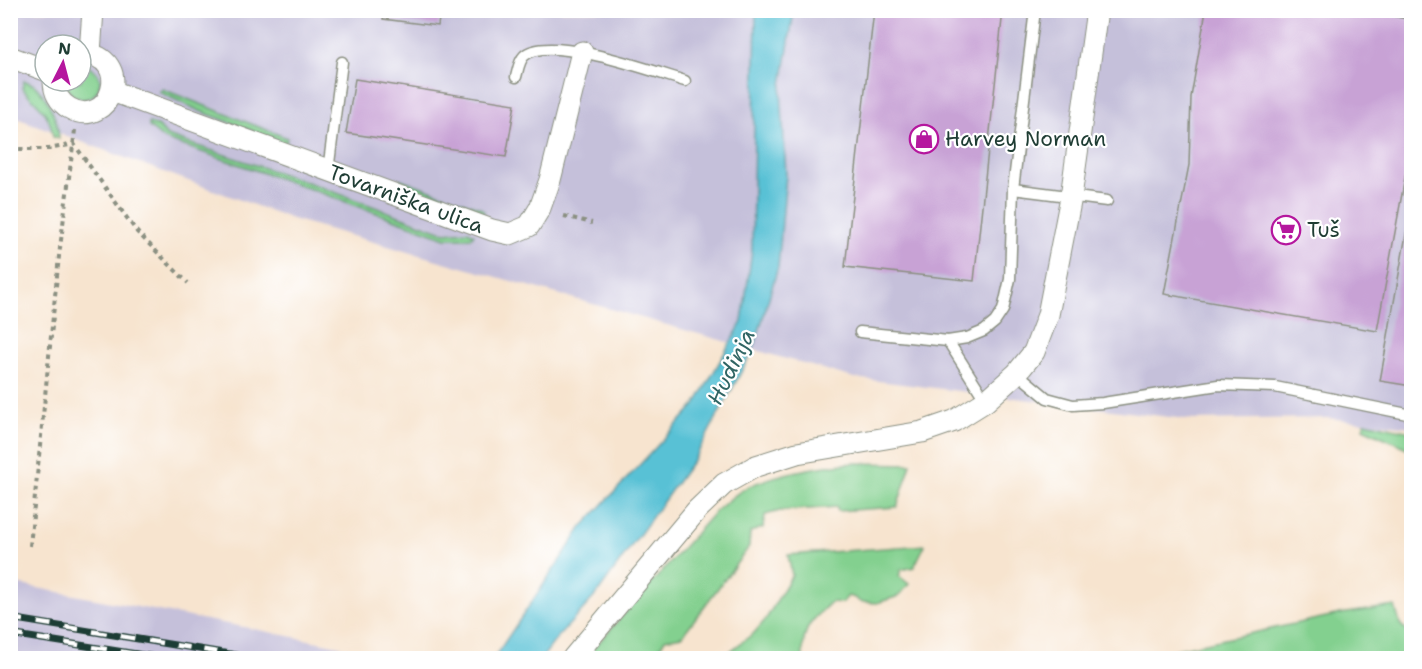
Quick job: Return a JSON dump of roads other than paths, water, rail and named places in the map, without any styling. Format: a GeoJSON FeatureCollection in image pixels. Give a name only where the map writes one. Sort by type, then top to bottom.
{"type":"FeatureCollection","features":[{"type":"Feature","properties":{"kind":"street"},"geometry":{"type":"LineString","coordinates":[[89,33],[93,10]]}},
{"type":"Feature","properties":{"kind":"street"},"geometry":{"type":"LineString","coordinates":[[573,658],[697,510],[724,484],[756,466],[797,453],[922,432],[954,421],[986,401],[1017,373],[1034,352],[1048,315],[1071,197],[1097,10]]}},
{"type":"Feature","properties":{"kind":"street","name":"Tovarniška ulica"},"geometry":{"type":"LineString","coordinates":[[112,91],[492,230],[510,234],[530,226],[540,208],[550,180],[582,52]]}},
{"type":"Feature","properties":{"kind":"street"},"geometry":{"type":"LineString","coordinates":[[56,93],[61,102],[78,112],[95,110],[103,105],[112,91],[111,71],[99,57],[93,55]]}},
{"type":"Feature","properties":{"kind":"street"},"geometry":{"type":"LineString","coordinates":[[10,57],[33,66]]}},
{"type":"Feature","properties":{"kind":"lane"},"geometry":{"type":"LineString","coordinates":[[860,332],[948,341],[967,338],[984,331],[995,322],[1003,310],[1010,279],[1013,189],[1035,10]]}},
{"type":"Feature","properties":{"kind":"lane"},"geometry":{"type":"LineString","coordinates":[[516,77],[524,56],[547,47],[582,52],[685,81]]}},
{"type":"Feature","properties":{"kind":"lane"},"geometry":{"type":"LineString","coordinates":[[328,171],[342,62]]}},
{"type":"Feature","properties":{"kind":"lane"},"geometry":{"type":"LineString","coordinates":[[1013,189],[1107,201]]}},
{"type":"Feature","properties":{"kind":"lane"},"geometry":{"type":"LineString","coordinates":[[948,341],[986,401]]}},
{"type":"Feature","properties":{"kind":"lane"},"geometry":{"type":"LineString","coordinates":[[1017,373],[1047,398],[1073,405],[1102,403],[1218,385],[1275,387],[1412,415]]}},
{"type":"Feature","properties":{"kind":"water","name":"Hudinja"},"geometry":{"type":"Polygon","coordinates":[[[756,11],[794,11],[781,91],[786,175],[778,267],[754,348],[696,456],[597,594],[542,658],[494,658],[582,527],[695,405],[742,322],[752,251],[756,11]]]}},
{"type":"Feature","properties":{"kind":"railway"},"geometry":{"type":"LineString","coordinates":[[10,618],[254,658]]}},
{"type":"Feature","properties":{"kind":"railway"},"geometry":{"type":"LineString","coordinates":[[10,634],[162,658]]}},
{"type":"Feature","properties":{"kind":"place","name":"Harvey Norman"},"geometry":{"type":"Point","coordinates":[924,139]}},
{"type":"Feature","properties":{"kind":"place","name":"Tuš"},"geometry":{"type":"Point","coordinates":[1286,230]}}]}
